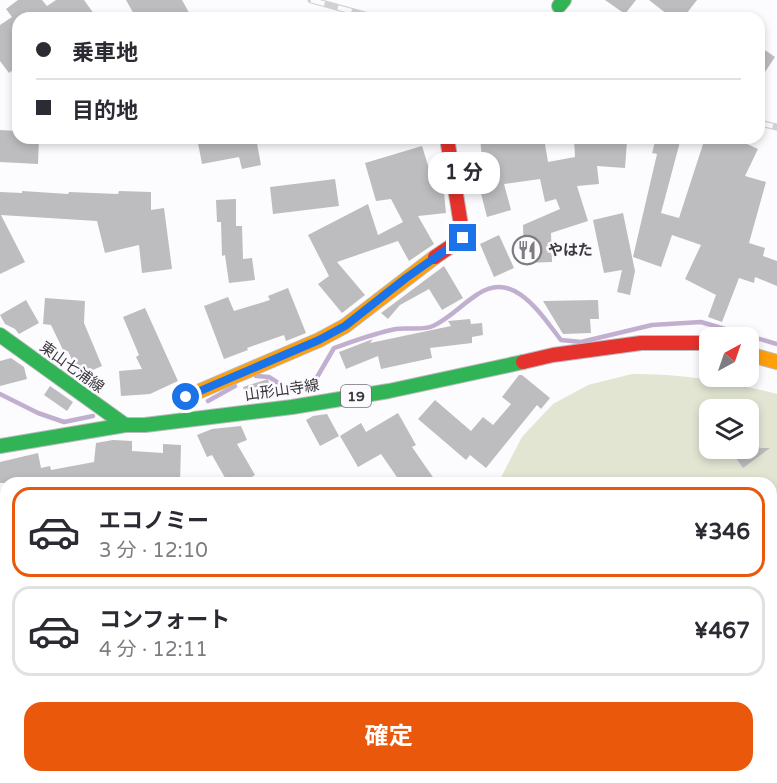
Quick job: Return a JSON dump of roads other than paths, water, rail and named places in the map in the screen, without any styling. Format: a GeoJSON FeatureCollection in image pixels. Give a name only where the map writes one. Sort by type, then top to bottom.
{"type":"FeatureCollection","features":[{"type":"Feature","properties":{"kind":"main road"},"geometry":{"type":"LineString","coordinates":[[186,397],[319,340],[345,326],[406,278],[463,238],[448,144]]}},
{"type":"Feature","properties":{"kind":"main road","name":"東山七浦線"},"geometry":{"type":"LineString","coordinates":[[0,335],[125,425]]}},
{"type":"Feature","properties":{"kind":"main road","name":"山形山寺線"},"geometry":{"type":"LineString","coordinates":[[0,446],[125,425],[145,425],[292,407],[378,393],[553,355],[651,343],[699,343]]}},
{"type":"Feature","properties":{"kind":"main road"},"geometry":{"type":"LineString","coordinates":[[759,357],[777,362]]}},
{"type":"Feature","properties":{"kind":"waterway"},"geometry":{"type":"LineString","coordinates":[[256,376],[269,377],[289,390],[316,379],[334,348],[388,331],[433,326],[478,294],[491,288],[503,287],[515,291],[536,308],[561,340],[581,342],[652,325],[701,322],[777,344]]}},
{"type":"Feature","properties":{"kind":"waterway"},"geometry":{"type":"LineString","coordinates":[[208,401],[235,386]]}},
{"type":"Feature","properties":{"kind":"waterway"},"geometry":{"type":"LineString","coordinates":[[0,394],[38,413],[64,422],[93,416]]}},
{"type":"Feature","properties":{"kind":"railway"},"geometry":{"type":"LineString","coordinates":[[311,0],[354,12]]}},
{"type":"Feature","properties":{"kind":"railway"},"geometry":{"type":"LineString","coordinates":[[765,124],[777,127]]}},
{"type":"Feature","properties":{"kind":"place","name":"やはた"},"geometry":{"type":"Point","coordinates":[527,250]}}]}
